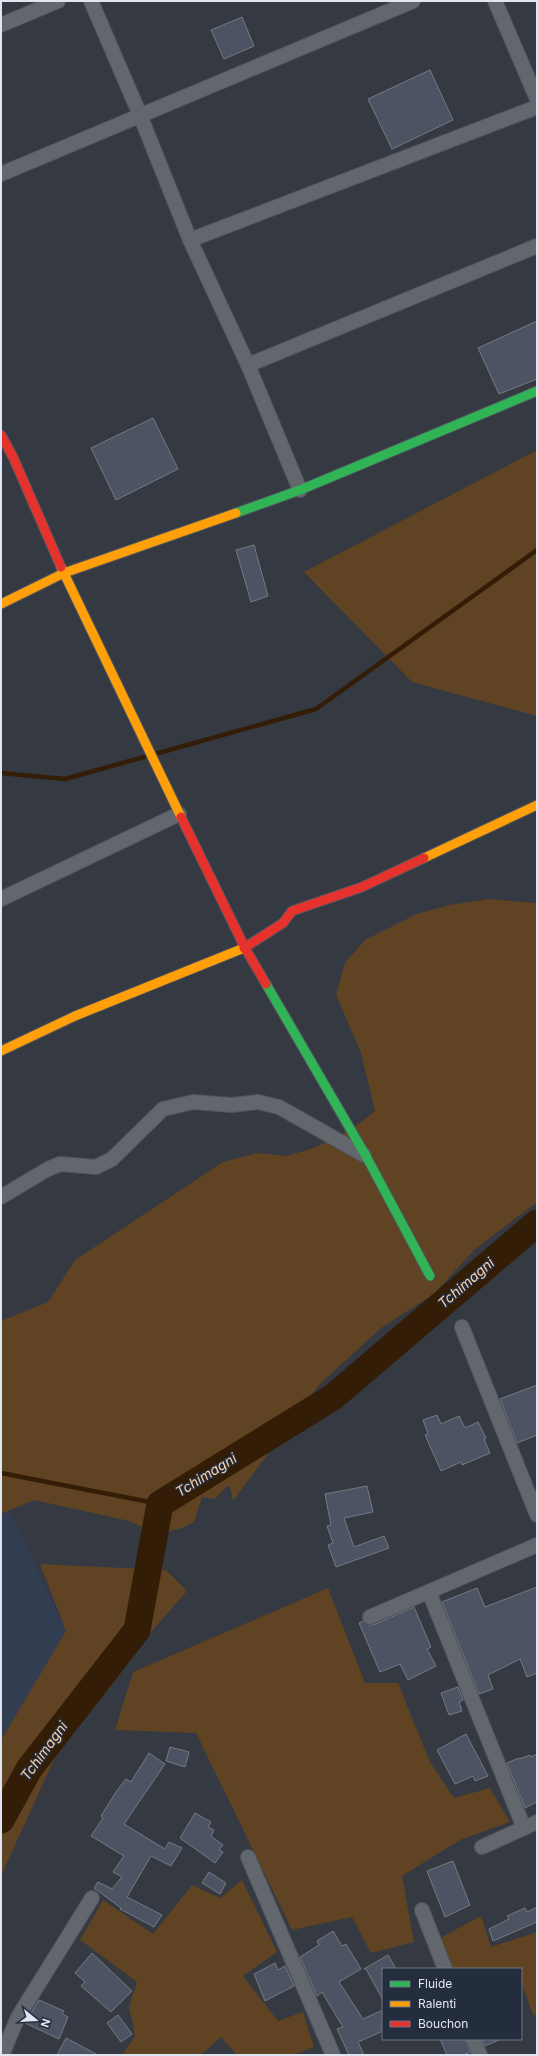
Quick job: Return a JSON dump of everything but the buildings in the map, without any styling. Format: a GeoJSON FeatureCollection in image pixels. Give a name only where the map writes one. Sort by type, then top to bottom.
{"type":"FeatureCollection","features":[{"type":"Feature","properties":{"kind":"street"},"geometry":{"type":"LineString","coordinates":[[1,25],[58,1]]}},
{"type":"Feature","properties":{"kind":"street"},"geometry":{"type":"LineString","coordinates":[[91,1],[140,115],[190,240],[248,365],[300,490]]}},
{"type":"Feature","properties":{"kind":"street"},"geometry":{"type":"LineString","coordinates":[[1,174],[413,1]]}},
{"type":"Feature","properties":{"kind":"street"},"geometry":{"type":"LineString","coordinates":[[495,1],[537,99]]}},
{"type":"Feature","properties":{"kind":"street"},"geometry":{"type":"LineString","coordinates":[[190,240],[537,107]]}},
{"type":"Feature","properties":{"kind":"street"},"geometry":{"type":"LineString","coordinates":[[248,365],[537,246]]}},
{"type":"Feature","properties":{"kind":"street"},"geometry":{"type":"LineString","coordinates":[[1,604],[64,573],[300,490],[537,391]]}},
{"type":"Feature","properties":{"kind":"street"},"geometry":{"type":"LineString","coordinates":[[1,435],[13,457],[64,573],[245,948],[366,1156],[430,1276]]}},
{"type":"Feature","properties":{"kind":"street"},"geometry":{"type":"LineString","coordinates":[[1,1051],[75,1016],[245,948],[283,923],[292,911],[362,887],[537,805]]}},
{"type":"Feature","properties":{"kind":"street"},"geometry":{"type":"LineString","coordinates":[[1,899],[179,814]]}},
{"type":"Feature","properties":{"kind":"street"},"geometry":{"type":"LineString","coordinates":[[1,1197],[48,1168],[60,1164],[96,1167],[112,1159],[162,1109],[193,1102],[232,1105],[258,1102],[280,1107],[366,1156]]}},
{"type":"Feature","properties":{"kind":"street"},"geometry":{"type":"LineString","coordinates":[[462,1327],[537,1515]]}},
{"type":"Feature","properties":{"kind":"street"},"geometry":{"type":"LineString","coordinates":[[370,1618],[537,1545]]}},
{"type":"Feature","properties":{"kind":"street"},"geometry":{"type":"LineString","coordinates":[[429,1592],[524,1828]]}},
{"type":"Feature","properties":{"kind":"street"},"geometry":{"type":"LineString","coordinates":[[482,1847],[537,1822]]}},
{"type":"Feature","properties":{"kind":"street"},"geometry":{"type":"LineString","coordinates":[[248,1857],[333,2055]]}},
{"type":"Feature","properties":{"kind":"street"},"geometry":{"type":"LineString","coordinates":[[2,2055],[18,2017],[92,1898]]}},
{"type":"Feature","properties":{"kind":"street"},"geometry":{"type":"LineString","coordinates":[[422,1910],[445,1968]]}},
{"type":"Feature","properties":{"kind":"street"},"geometry":{"type":"LineString","coordinates":[[473,2040],[480,2055]]}},
{"type":"Feature","properties":{"kind":"shaded area"},"geometry":{"type":"Polygon","coordinates":[[[537,450],[537,716],[412,682],[304,572],[537,450]]]}},
{"type":"Feature","properties":{"kind":"shaded area"},"geometry":{"type":"Polygon","coordinates":[[[488,899],[537,903],[537,1202],[474,1250],[434,1294],[381,1328],[319,1385],[233,1501],[230,1487],[227,1486],[215,1499],[202,1497],[194,1522],[182,1528],[158,1534],[129,1521],[34,1500],[1,1514],[1,1321],[48,1302],[75,1260],[223,1162],[257,1153],[286,1156],[314,1148],[352,1129],[375,1111],[361,1053],[336,995],[345,963],[365,940],[417,914],[449,905],[488,899]]]}},
{"type":"Feature","properties":{"kind":"shaded area"},"geometry":{"type":"Polygon","coordinates":[[[10,1510],[66,1631],[1,1740],[1,1514],[10,1510]]]}},
{"type":"Feature","properties":{"kind":"shaded area"},"geometry":{"type":"Polygon","coordinates":[[[40,1564],[166,1570],[187,1591],[70,1724],[1,1876],[1,1740],[66,1631],[40,1564]]]}},
{"type":"Feature","properties":{"kind":"shaded area"},"geometry":{"type":"Polygon","coordinates":[[[328,1588],[365,1683],[398,1683],[430,1762],[454,1798],[490,1788],[510,1822],[460,1840],[402,1876],[414,1942],[371,1953],[352,1917],[292,1930],[196,1733],[115,1730],[133,1672],[328,1588]]]}},
{"type":"Feature","properties":{"kind":"shaded area"},"geometry":{"type":"Polygon","coordinates":[[[242,1880],[277,1952],[243,1976],[278,2021],[303,2012],[314,2047],[294,2055],[237,2055],[221,2037],[201,2055],[122,2055],[135,2036],[129,2007],[137,1982],[80,1940],[103,1900],[153,1934],[192,1885],[220,1898],[242,1880]]]}},
{"type":"Feature","properties":{"kind":"shaded area"},"geometry":{"type":"Polygon","coordinates":[[[481,1916],[491,1947],[537,1932],[537,2015],[533,2015],[522,1984],[522,1968],[452,1968],[440,1938],[481,1916]]]}},
{"type":"Feature","properties":{"kind":"waterway"},"geometry":{"type":"LineString","coordinates":[[155,754],[316,709],[537,550]]}},
{"type":"Feature","properties":{"kind":"waterway"},"geometry":{"type":"LineString","coordinates":[[1,773],[65,779],[144,757]]}},
{"type":"Feature","properties":{"kind":"waterway","name":"Tchimagni"},"geometry":{"type":"LineString","coordinates":[[1,1820],[29,1769],[137,1630],[160,1504],[333,1397],[537,1223]]}},
{"type":"Feature","properties":{"kind":"waterway"},"geometry":{"type":"LineString","coordinates":[[1,1473],[160,1504]]}},
{"type":"Feature","properties":{"kind":"traffic: fast"},"geometry":{"type":"LineString","coordinates":[[236,513],[300,490],[537,391]]}},
{"type":"Feature","properties":{"kind":"traffic: fast"},"geometry":{"type":"LineString","coordinates":[[266,984],[366,1156],[430,1276]]}},
{"type":"Feature","properties":{"kind":"traffic: slow"},"geometry":{"type":"LineString","coordinates":[[1,604],[64,573],[236,513]]}},
{"type":"Feature","properties":{"kind":"traffic: slow"},"geometry":{"type":"LineString","coordinates":[[61,567],[181,817]]}},
{"type":"Feature","properties":{"kind":"traffic: slow"},"geometry":{"type":"LineString","coordinates":[[424,858],[537,805]]}},
{"type":"Feature","properties":{"kind":"traffic: slow"},"geometry":{"type":"LineString","coordinates":[[1,1051],[75,1016],[244,948]]}},
{"type":"Feature","properties":{"kind":"traffic: jam"},"geometry":{"type":"LineString","coordinates":[[1,435],[13,457],[61,567]]}},
{"type":"Feature","properties":{"kind":"traffic: jam"},"geometry":{"type":"LineString","coordinates":[[181,817],[245,948],[266,984]]}},
{"type":"Feature","properties":{"kind":"traffic: jam"},"geometry":{"type":"LineString","coordinates":[[244,948],[283,923],[292,911],[362,887],[424,858]]}}]}
